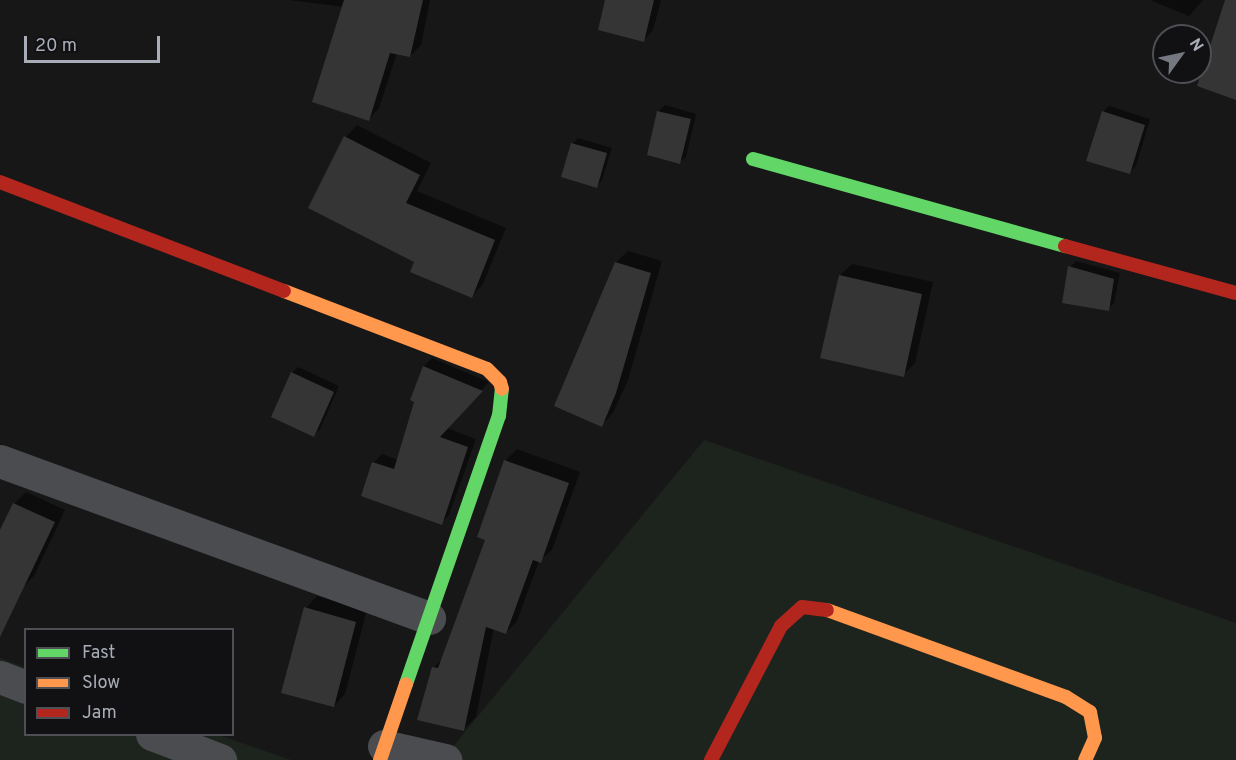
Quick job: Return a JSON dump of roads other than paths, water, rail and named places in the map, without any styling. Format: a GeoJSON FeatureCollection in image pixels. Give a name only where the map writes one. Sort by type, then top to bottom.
{"type":"FeatureCollection","features":[{"type":"Feature","properties":{"kind":"street"},"geometry":{"type":"LineString","coordinates":[[753,159],[1236,293]]}},
{"type":"Feature","properties":{"kind":"street"},"geometry":{"type":"LineString","coordinates":[[0,182],[487,369],[500,382],[503,394],[499,416],[382,753],[445,760]]}},
{"type":"Feature","properties":{"kind":"street"},"geometry":{"type":"LineString","coordinates":[[0,461],[429,618]]}},
{"type":"Feature","properties":{"kind":"street"},"geometry":{"type":"LineString","coordinates":[[711,760],[781,627],[802,608],[833,611],[1066,697],[1090,712],[1095,738],[1085,760]]}},
{"type":"Feature","properties":{"kind":"street"},"geometry":{"type":"LineString","coordinates":[[0,677],[24,686]]}},
{"type":"Feature","properties":{"kind":"street"},"geometry":{"type":"LineString","coordinates":[[155,736],[219,760]]}}]}
